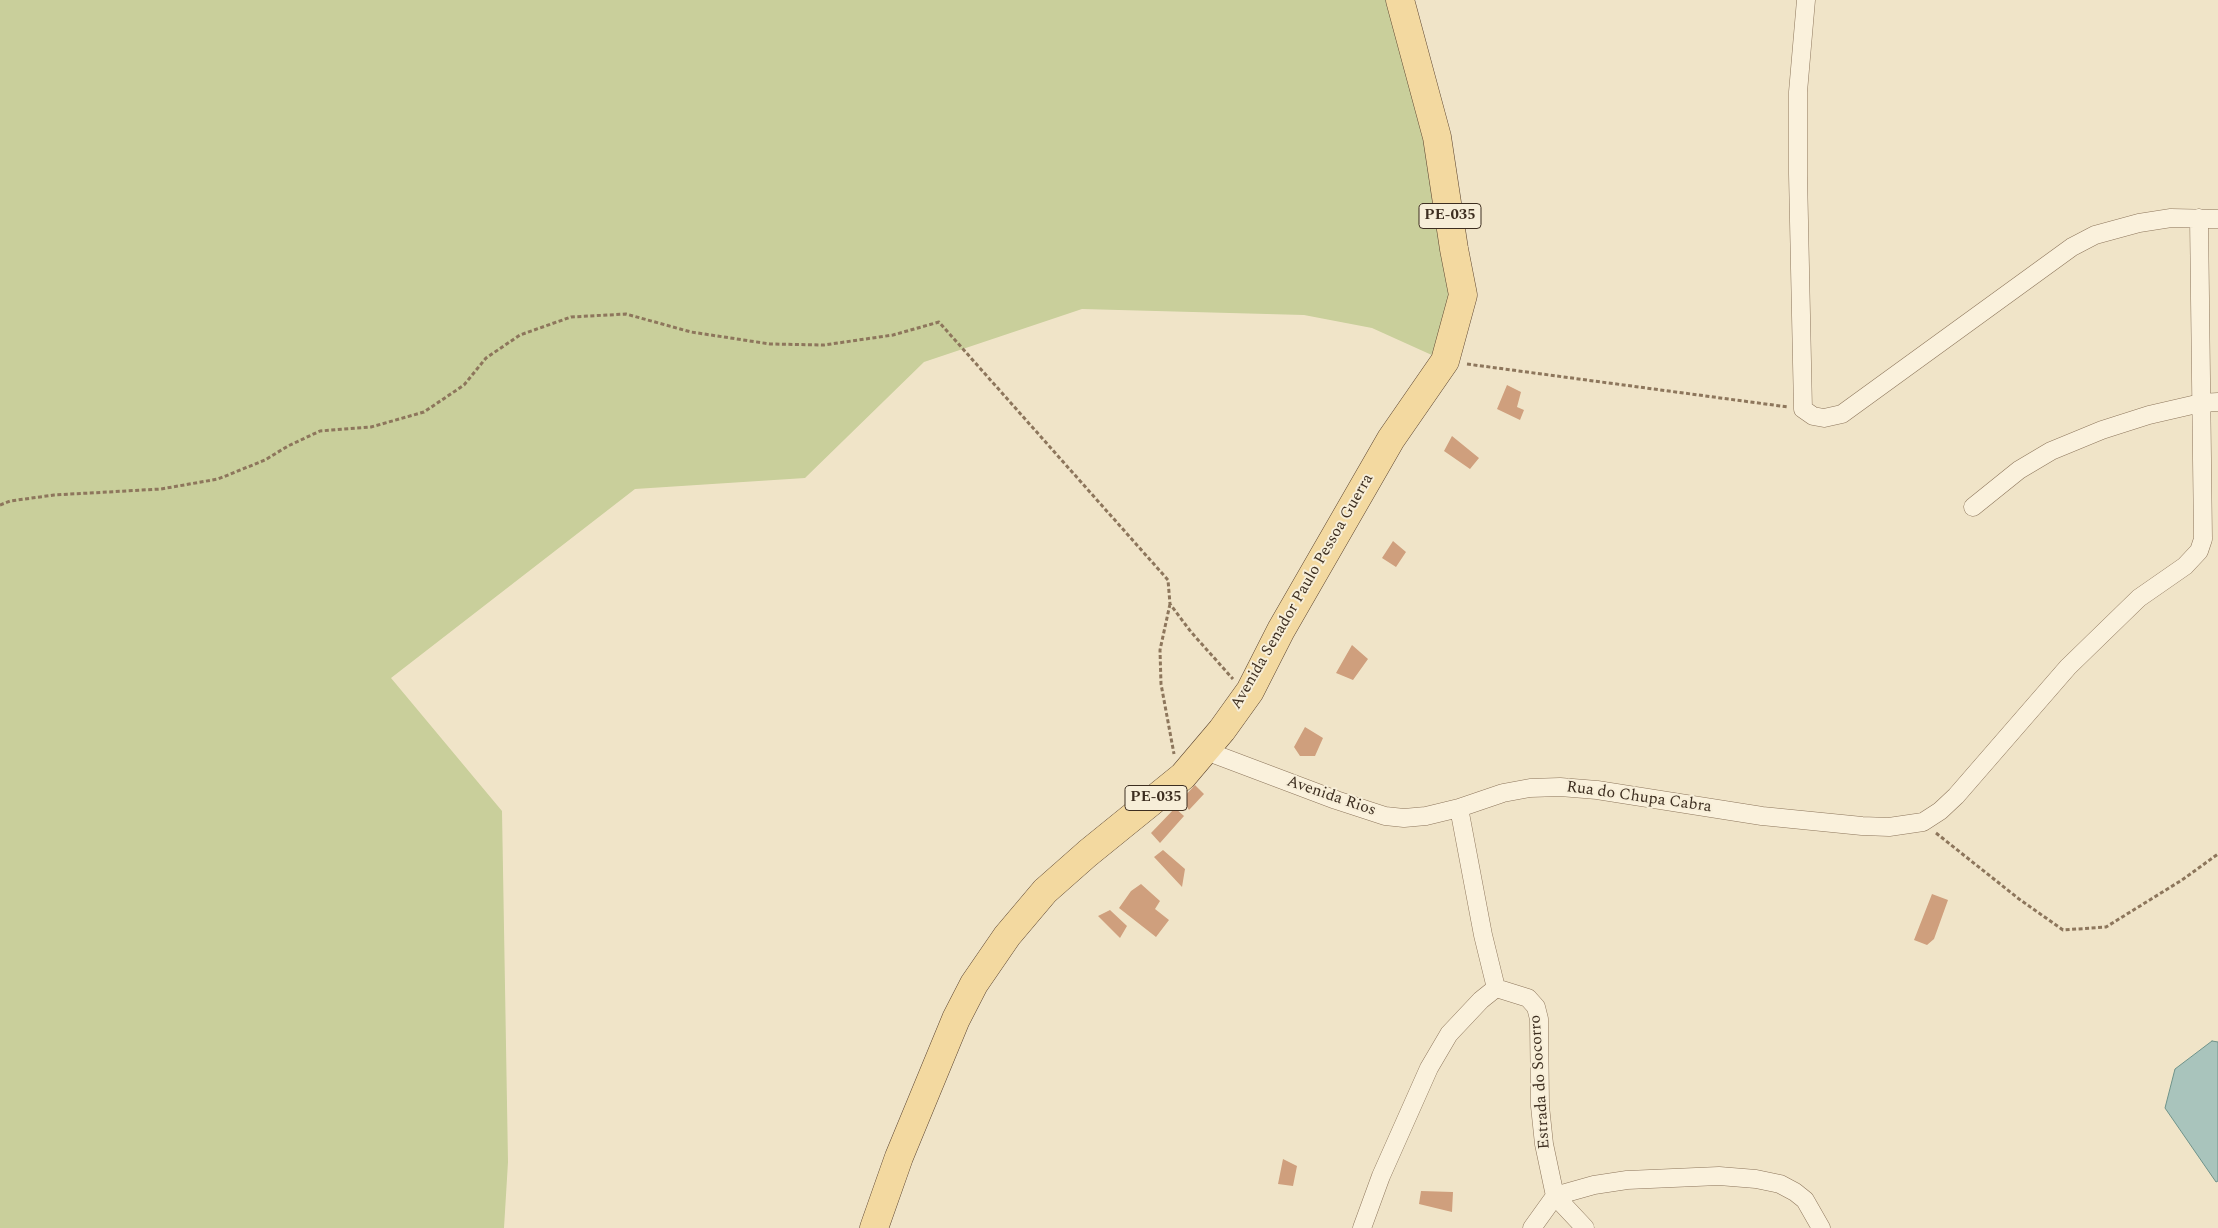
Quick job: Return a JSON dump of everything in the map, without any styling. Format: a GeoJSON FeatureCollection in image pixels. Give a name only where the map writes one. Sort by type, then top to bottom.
{"type":"FeatureCollection","features":[{"type":"Feature","properties":{"kind":"main road","name":"PE-035"},"geometry":{"type":"LineString","coordinates":[[1400,0],[1435,129],[1464,295],[1445,361]]}},
{"type":"Feature","properties":{"kind":"main road","name":"Avenida Senador Paulo Pessoa Guerra"},"geometry":{"type":"LineString","coordinates":[[874,1228],[899,1157],[956,1019],[974,984],[1007,936],[1045,891],[1088,853],[1183,776],[1206,751],[1250,691],[1281,630],[1381,456],[1445,361]]}},
{"type":"Feature","properties":{"kind":"street"},"geometry":{"type":"LineString","coordinates":[[1806,0],[1798,92],[1798,165],[1803,409],[1813,416],[1824,418],[1842,414],[2072,247],[2095,235],[2139,223],[2171,218],[2218,219]]}},
{"type":"Feature","properties":{"kind":"street"},"geometry":{"type":"LineString","coordinates":[[1923,822],[1940,811],[1956,796],[2068,667],[2139,598],[2185,566],[2199,551],[2203,539],[2210,402],[2199,218]]}},
{"type":"Feature","properties":{"kind":"street"},"geometry":{"type":"LineString","coordinates":[[1973,507],[2019,470],[2051,451],[2102,430],[2149,415],[2210,402]]}},
{"type":"Feature","properties":{"kind":"street","name":"Avenida Rios"},"geometry":{"type":"LineString","coordinates":[[1206,751],[1301,788],[1385,816],[1411,818],[1459,808]]}},
{"type":"Feature","properties":{"kind":"street","name":"Rua do Chupa Cabra"},"geometry":{"type":"LineString","coordinates":[[1459,808],[1503,793],[1530,788],[1560,787],[1597,790],[1762,816],[1862,826],[1889,827],[1923,822]]}},
{"type":"Feature","properties":{"kind":"street"},"geometry":{"type":"LineString","coordinates":[[1362,1228],[1381,1176],[1429,1068],[1449,1034],[1463,1018],[1496,988],[1483,936],[1459,808]]}},
{"type":"Feature","properties":{"kind":"street","name":"Estrada do Socorro"},"geometry":{"type":"LineString","coordinates":[[1496,988],[1528,998],[1536,1007],[1539,1019],[1540,1106],[1544,1144],[1555,1196]]}},
{"type":"Feature","properties":{"kind":"street"},"geometry":{"type":"LineString","coordinates":[[1532,1228],[1555,1196],[1587,1186],[1627,1180],[1719,1176],[1756,1179],[1780,1184],[1805,1200],[1821,1228]]}},
{"type":"Feature","properties":{"kind":"street"},"geometry":{"type":"LineString","coordinates":[[1555,1196],[1585,1228]]}},
{"type":"Feature","properties":{"kind":"path"},"geometry":{"type":"LineString","coordinates":[[0,505],[10,501],[54,495],[160,489],[218,479],[266,460],[288,446],[320,431],[371,427],[424,412],[464,385],[486,358],[520,335],[571,317],[626,314],[691,332],[770,344],[824,345],[893,335],[939,322],[1168,580],[1170,604],[1160,650],[1161,684],[1172,750],[1183,776]]}},
{"type":"Feature","properties":{"kind":"path"},"geometry":{"type":"LineString","coordinates":[[1445,361],[1803,409]]}},
{"type":"Feature","properties":{"kind":"path"},"geometry":{"type":"LineString","coordinates":[[1170,604],[1191,632],[1234,680],[1250,691]]}},
{"type":"Feature","properties":{"kind":"path"},"geometry":{"type":"LineString","coordinates":[[1923,822],[2019,899],[2063,930],[2106,927],[2182,880],[2218,854]]}},
{"type":"Feature","properties":{"kind":"green space"},"geometry":{"type":"Polygon","coordinates":[[[0,0],[1400,0],[1454,249],[1445,361],[1372,328],[1304,315],[1082,309],[924,362],[805,478],[635,489],[391,678],[502,811],[508,1162],[504,1228],[0,1228],[0,0]]]}},
{"type":"Feature","properties":{"kind":"water"},"geometry":{"type":"Polygon","coordinates":[[[2212,1041],[2218,1042],[2218,1181],[2216,1182],[2165,1108],[2175,1069],[2212,1041]]]}},
{"type":"Feature","properties":{"kind":"building"},"geometry":{"type":"Polygon","coordinates":[[[1507,385],[1521,392],[1517,407],[1524,410],[1520,420],[1497,409],[1507,385]]]}},
{"type":"Feature","properties":{"kind":"building"},"geometry":{"type":"Polygon","coordinates":[[[1452,436],[1479,458],[1470,469],[1444,451],[1452,436]]]}},
{"type":"Feature","properties":{"kind":"building"},"geometry":{"type":"Polygon","coordinates":[[[1393,541],[1406,552],[1396,567],[1382,558],[1393,541]]]}},
{"type":"Feature","properties":{"kind":"building"},"geometry":{"type":"Polygon","coordinates":[[[1352,645],[1368,659],[1353,680],[1336,673],[1352,645]]]}},
{"type":"Feature","properties":{"kind":"building"},"geometry":{"type":"Polygon","coordinates":[[[1305,727],[1323,738],[1315,756],[1300,756],[1294,747],[1305,727]]]}},
{"type":"Feature","properties":{"kind":"building"},"geometry":{"type":"Polygon","coordinates":[[[1195,785],[1204,794],[1189,810],[1182,799],[1195,785]]]}},
{"type":"Feature","properties":{"kind":"building"},"geometry":{"type":"Polygon","coordinates":[[[1175,808],[1184,816],[1160,843],[1151,833],[1175,808]]]}},
{"type":"Feature","properties":{"kind":"building"},"geometry":{"type":"Polygon","coordinates":[[[1163,850],[1185,869],[1182,887],[1154,857],[1163,850]]]}},
{"type":"Feature","properties":{"kind":"building"},"geometry":{"type":"Polygon","coordinates":[[[1141,884],[1160,901],[1155,909],[1169,920],[1156,937],[1119,908],[1131,891],[1141,884]]]}},
{"type":"Feature","properties":{"kind":"building"},"geometry":{"type":"Polygon","coordinates":[[[1932,894],[1948,900],[1934,939],[1927,945],[1914,940],[1932,894]]]}},
{"type":"Feature","properties":{"kind":"building"},"geometry":{"type":"Polygon","coordinates":[[[1110,910],[1127,926],[1120,938],[1098,916],[1110,910]]]}},
{"type":"Feature","properties":{"kind":"building"},"geometry":{"type":"Polygon","coordinates":[[[1283,1159],[1297,1166],[1293,1186],[1278,1184],[1283,1159]]]}},
{"type":"Feature","properties":{"kind":"building"},"geometry":{"type":"Polygon","coordinates":[[[1421,1191],[1453,1192],[1452,1212],[1419,1204],[1421,1191]]]}}]}
